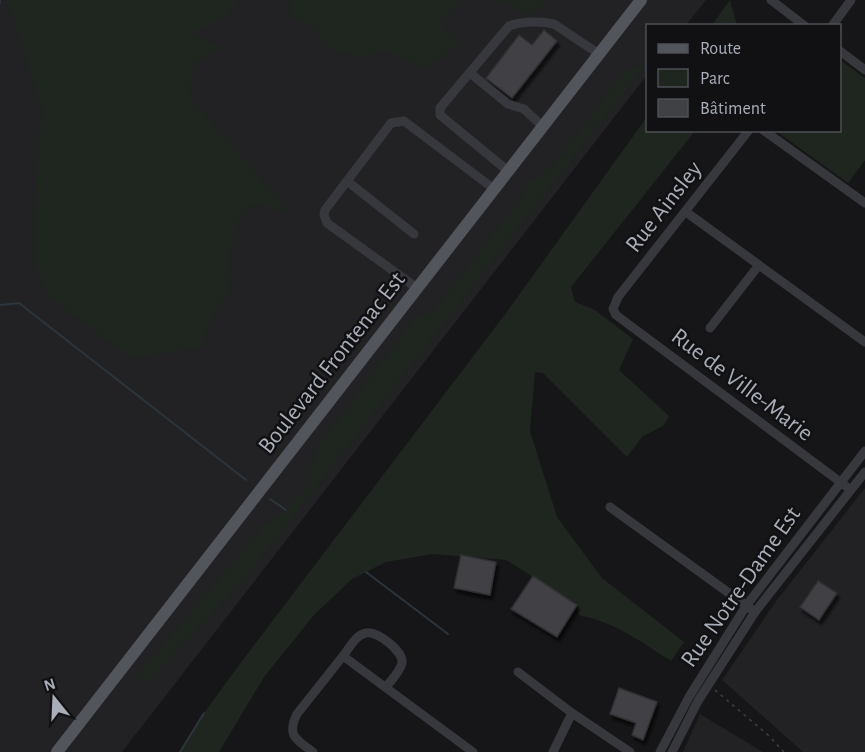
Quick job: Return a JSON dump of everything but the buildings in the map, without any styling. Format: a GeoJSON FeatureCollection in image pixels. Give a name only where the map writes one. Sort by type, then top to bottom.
{"type":"FeatureCollection","features":[{"type":"Feature","properties":{"kind":"main road","name":"Boulevard Frontenac Est"},"geometry":{"type":"LineString","coordinates":[[57,752],[641,0]]}},
{"type":"Feature","properties":{"kind":"street"},"geometry":{"type":"LineString","coordinates":[[771,0],[802,24]]}},
{"type":"Feature","properties":{"kind":"street"},"geometry":{"type":"LineString","coordinates":[[833,24],[851,0]]}},
{"type":"Feature","properties":{"kind":"street"},"geometry":{"type":"LineString","coordinates":[[508,171],[440,115],[440,108],[509,26],[516,23],[547,22],[554,24],[600,54]]}},
{"type":"Feature","properties":{"kind":"street"},"geometry":{"type":"LineString","coordinates":[[841,52],[865,70]]}},
{"type":"Feature","properties":{"kind":"street"},"geometry":{"type":"LineString","coordinates":[[470,73],[508,104],[524,109],[543,127]]}},
{"type":"Feature","properties":{"kind":"street"},"geometry":{"type":"LineString","coordinates":[[417,288],[327,223],[324,215],[325,210],[390,123],[404,121],[494,189]]}},
{"type":"Feature","properties":{"kind":"street","name":"Rue Ainsley"},"geometry":{"type":"LineString","coordinates":[[613,309],[618,297],[747,132]]}},
{"type":"Feature","properties":{"kind":"street"},"geometry":{"type":"LineString","coordinates":[[766,132],[865,203]]}},
{"type":"Feature","properties":{"kind":"street"},"geometry":{"type":"LineString","coordinates":[[346,181],[414,234]]}},
{"type":"Feature","properties":{"kind":"street"},"geometry":{"type":"LineString","coordinates":[[686,212],[865,342]]}},
{"type":"Feature","properties":{"kind":"street"},"geometry":{"type":"LineString","coordinates":[[710,328],[759,265]]}},
{"type":"Feature","properties":{"kind":"street","name":"Rue de Ville-Marie"},"geometry":{"type":"LineString","coordinates":[[613,309],[616,315],[851,490]]}},
{"type":"Feature","properties":{"kind":"street","name":"Rue Notre-Dame Est"},"geometry":{"type":"LineString","coordinates":[[660,752],[689,697],[746,606],[865,451]]}},
{"type":"Feature","properties":{"kind":"street","name":"Rue Notre-Dame Est"},"geometry":{"type":"LineString","coordinates":[[672,752],[717,670],[755,612],[865,472]]}},
{"type":"Feature","properties":{"kind":"street"},"geometry":{"type":"LineString","coordinates":[[610,507],[755,612]]}},
{"type":"Feature","properties":{"kind":"street"},"geometry":{"type":"LineString","coordinates":[[783,559],[790,566]]}},
{"type":"Feature","properties":{"kind":"street"},"geometry":{"type":"LineString","coordinates":[[313,752],[293,735],[291,729],[293,722],[362,634],[375,633],[401,655],[400,668],[386,687]]}},
{"type":"Feature","properties":{"kind":"street"},"geometry":{"type":"LineString","coordinates":[[343,656],[472,752]]}},
{"type":"Feature","properties":{"kind":"street"},"geometry":{"type":"LineString","coordinates":[[518,672],[630,752]]}},
{"type":"Feature","properties":{"kind":"street"},"geometry":{"type":"LineString","coordinates":[[553,752],[572,712]]}},
{"type":"Feature","properties":{"kind":"path"},"geometry":{"type":"LineString","coordinates":[[712,688],[768,735],[784,752]]}},
{"type":"Feature","properties":{"kind":"shaded area"},"geometry":{"type":"Polygon","coordinates":[[[0,0],[706,0],[687,24],[646,24],[646,76],[122,752],[0,752],[0,0]]]}},
{"type":"Feature","properties":{"kind":"shaded area"},"geometry":{"type":"Polygon","coordinates":[[[865,488],[865,752],[803,752],[722,680],[777,600],[865,488]]]}},
{"type":"Feature","properties":{"kind":"shaded area"},"geometry":{"type":"Polygon","coordinates":[[[700,714],[763,752],[683,752],[700,714]]]}},
{"type":"Feature","properties":{"kind":"green space"},"geometry":{"type":"Polygon","coordinates":[[[5,0],[239,0],[227,15],[194,34],[219,47],[194,67],[191,79],[191,99],[293,215],[255,204],[242,211],[230,249],[231,289],[213,315],[201,347],[133,359],[49,297],[33,260],[35,185],[42,110],[12,14],[5,0]]]}},
{"type":"Feature","properties":{"kind":"green space"},"geometry":{"type":"Polygon","coordinates":[[[291,0],[461,0],[440,23],[458,44],[425,69],[384,50],[365,58],[334,51],[310,26],[288,12],[291,0]]]}},
{"type":"Feature","properties":{"kind":"green space"},"geometry":{"type":"Polygon","coordinates":[[[492,0],[546,0],[530,16],[509,2],[492,0]]]}},
{"type":"Feature","properties":{"kind":"green space"},"geometry":{"type":"Polygon","coordinates":[[[730,0],[737,24],[713,24],[730,0]]]}},
{"type":"Feature","properties":{"kind":"green space"},"geometry":{"type":"Polygon","coordinates":[[[841,61],[865,78],[865,160],[848,183],[777,132],[841,132],[841,61]]]}},
{"type":"Feature","properties":{"kind":"green space"},"geometry":{"type":"Polygon","coordinates":[[[646,63],[246,577],[149,681],[133,681],[263,527],[286,510],[311,483],[312,464],[320,444],[415,318],[433,312],[520,199],[528,182],[552,167],[626,70],[646,63]]]}},
{"type":"Feature","properties":{"kind":"green space"},"geometry":{"type":"Polygon","coordinates":[[[646,118],[646,132],[694,132],[571,287],[575,302],[595,310],[633,339],[619,370],[669,416],[663,426],[643,436],[627,457],[543,373],[535,372],[530,431],[557,517],[602,578],[684,642],[671,661],[604,622],[579,615],[577,604],[506,560],[433,554],[386,562],[352,579],[314,615],[264,677],[219,752],[180,752],[204,713],[242,661],[506,313],[646,118]]]}},
{"type":"Feature","properties":{"kind":"waterway"},"geometry":{"type":"LineString","coordinates":[[0,305],[19,303],[246,480]]}},
{"type":"Feature","properties":{"kind":"waterway"},"geometry":{"type":"LineString","coordinates":[[270,499],[286,510]]}},
{"type":"Feature","properties":{"kind":"waterway"},"geometry":{"type":"LineString","coordinates":[[366,572],[448,634]]}},
{"type":"Feature","properties":{"kind":"waterway"},"geometry":{"type":"LineString","coordinates":[[180,752],[204,713]]}}]}
